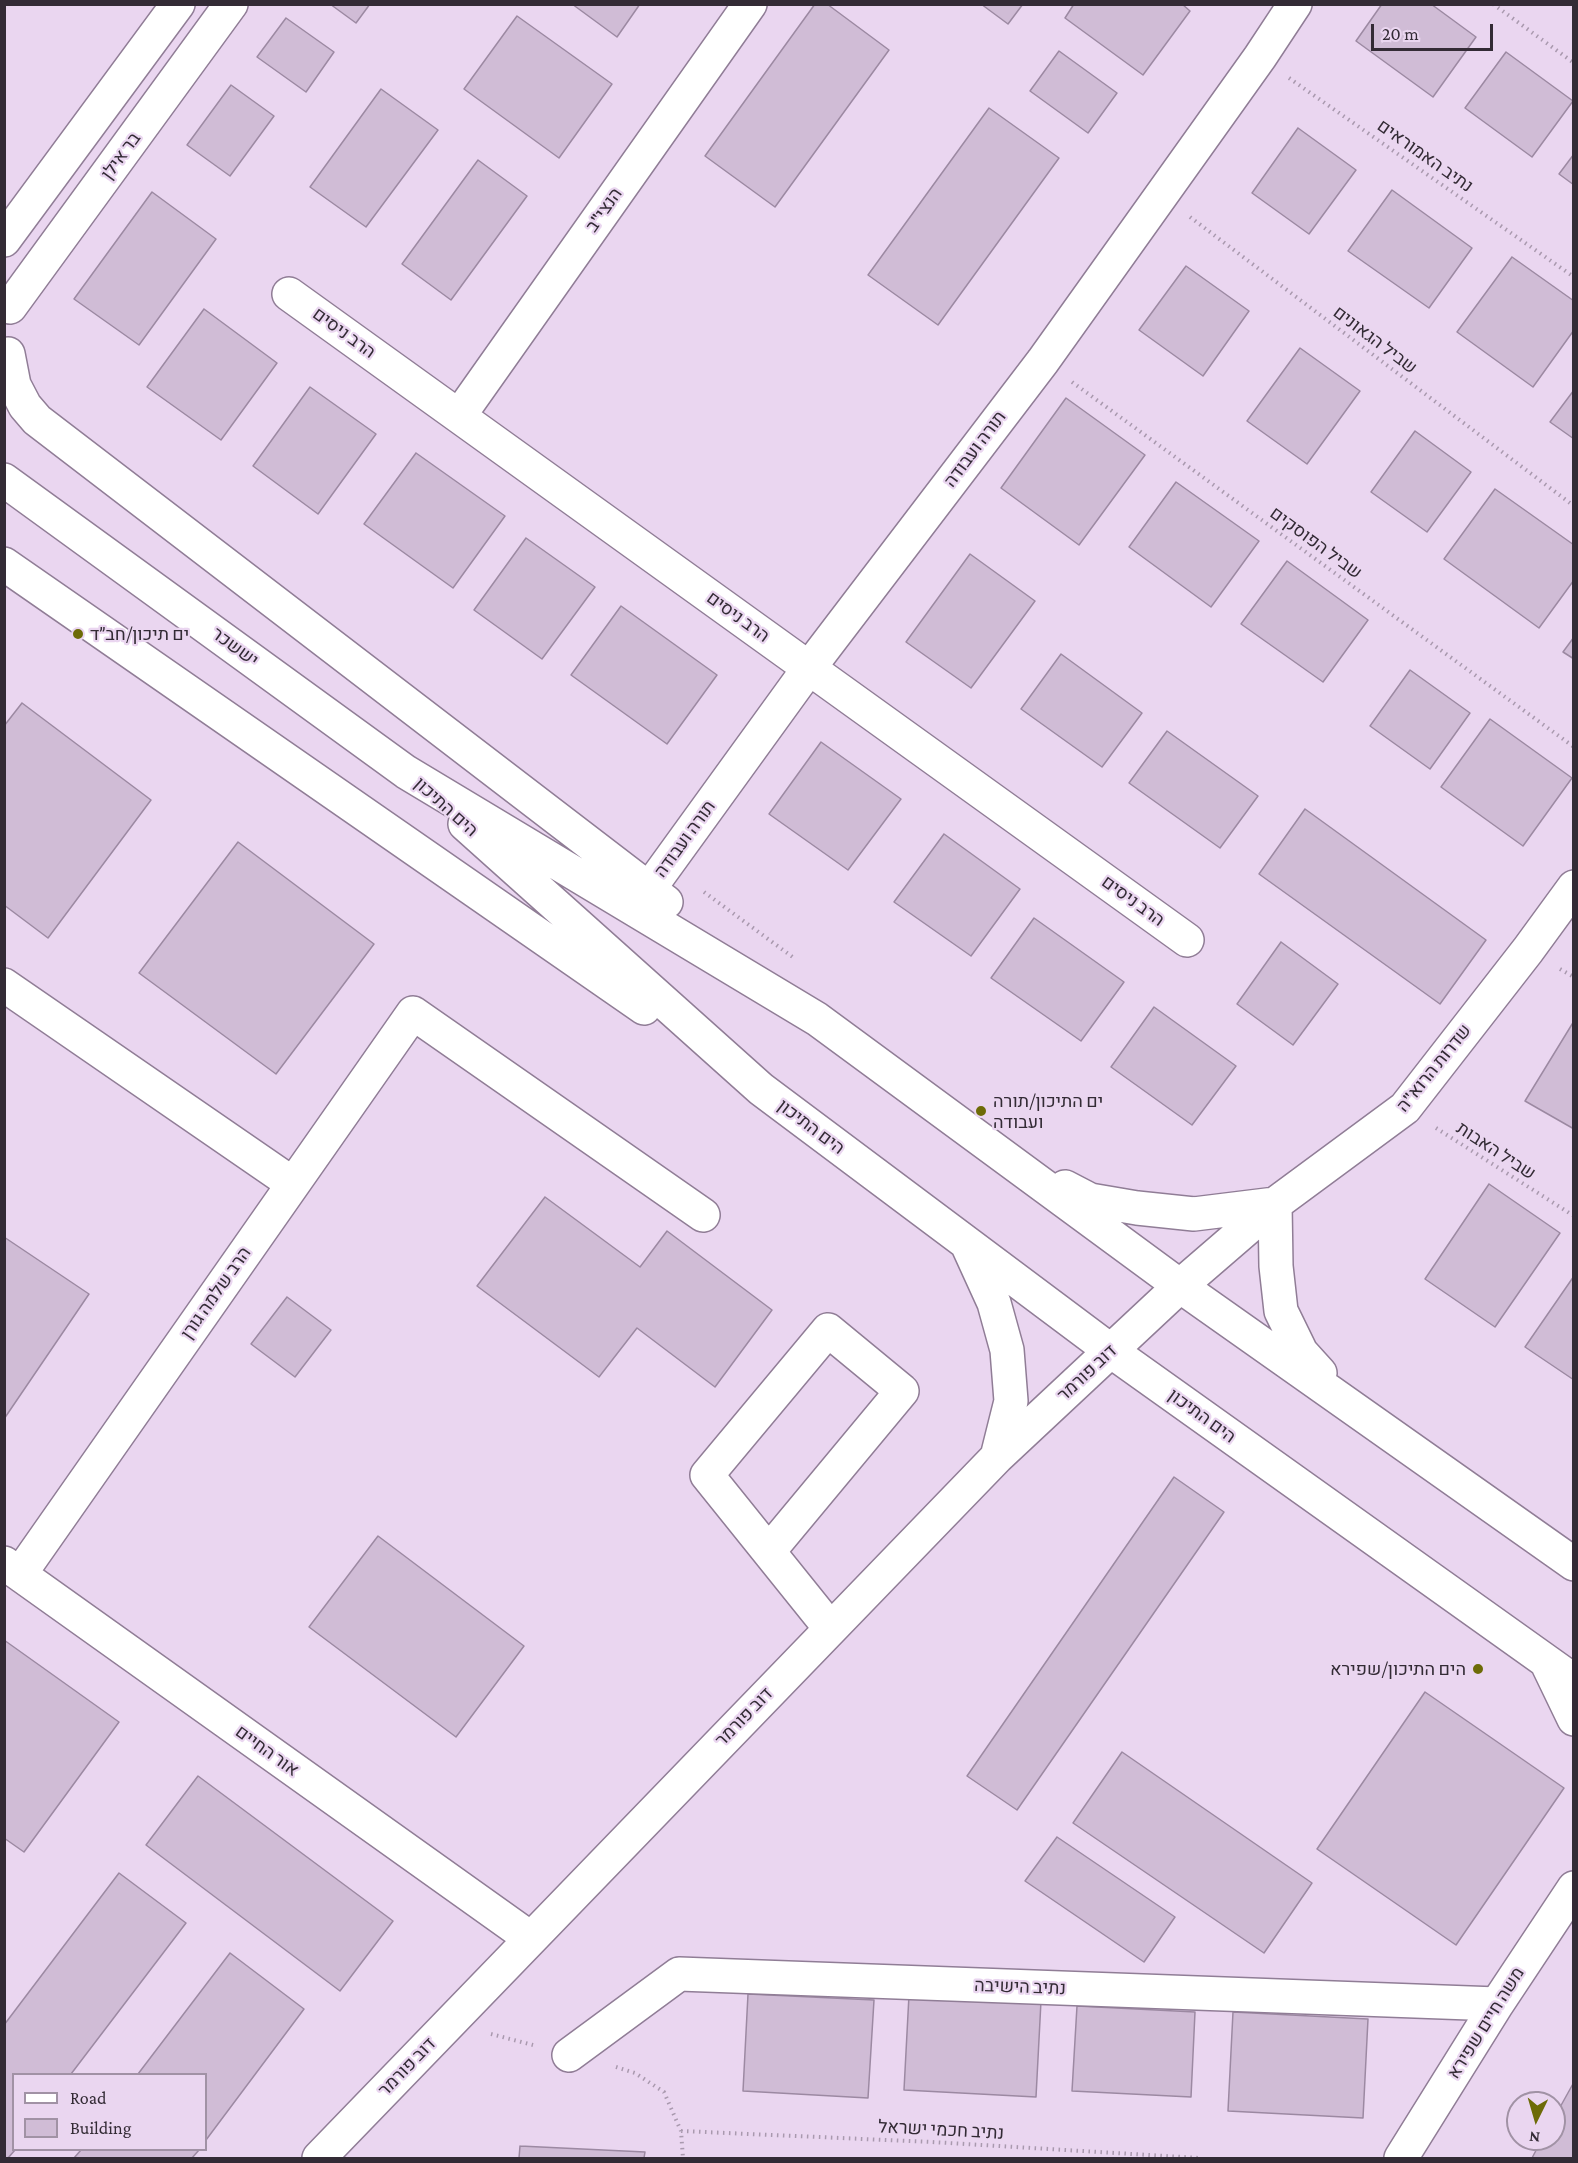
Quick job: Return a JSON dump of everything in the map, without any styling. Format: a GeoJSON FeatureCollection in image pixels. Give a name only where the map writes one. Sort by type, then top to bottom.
{"type":"FeatureCollection","features":[{"type":"Feature","properties":{"kind":"street"},"geometry":{"type":"LineString","coordinates":[[4,240],[178,4]]}},
{"type":"Feature","properties":{"kind":"street","name":"בר אילן"},"geometry":{"type":"LineString","coordinates":[[8,302],[231,4]]}},
{"type":"Feature","properties":{"kind":"street","name":"הנצי\"ב"},"geometry":{"type":"LineString","coordinates":[[459,417],[750,4]]}},
{"type":"Feature","properties":{"kind":"street","name":"תורה ועבודה"},"geometry":{"type":"LineString","coordinates":[[649,889],[809,668],[1043,361],[1260,57],[1295,4]]}},
{"type":"Feature","properties":{"kind":"street","name":"הרב ניסים"},"geometry":{"type":"LineString","coordinates":[[289,294],[1187,940]]}},
{"type":"Feature","properties":{"kind":"street"},"geometry":{"type":"LineString","coordinates":[[8,302],[15,324],[14,338],[6,356],[15,385],[25,406],[37,420],[818,1019]]}},
{"type":"Feature","properties":{"kind":"street","name":"יששכר"},"geometry":{"type":"LineString","coordinates":[[4,480],[406,772]]}},
{"type":"Feature","properties":{"kind":"street"},"geometry":{"type":"LineString","coordinates":[[4,564],[761,1089]]}},
{"type":"Feature","properties":{"kind":"street","name":"הים התיכון"},"geometry":{"type":"LineString","coordinates":[[406,772],[818,1019],[1180,1286],[1574,1564]]}},
{"type":"Feature","properties":{"kind":"street","name":"הים התיכון"},"geometry":{"type":"LineString","coordinates":[[406,772],[761,1089],[1111,1351],[1574,1681]]}},
{"type":"Feature","properties":{"kind":"street","name":"שדרות הרוא\"ה"},"geometry":{"type":"LineString","coordinates":[[1180,1286],[1275,1204],[1405,1108],[1574,887]]}},
{"type":"Feature","properties":{"kind":"street"},"geometry":{"type":"LineString","coordinates":[[4,985],[293,1184]]}},
{"type":"Feature","properties":{"kind":"street","name":"הרב שלמה גורן"},"geometry":{"type":"LineString","coordinates":[[12,1568],[293,1184],[413,1013],[703,1215]]}},
{"type":"Feature","properties":{"kind":"street"},"geometry":{"type":"LineString","coordinates":[[1008,1158],[1090,1200],[1194,1214],[1275,1204],[1276,1266],[1281,1311],[1301,1352],[1347,1404]]}},
{"type":"Feature","properties":{"kind":"street"},"geometry":{"type":"LineString","coordinates":[[966,1242],[994,1303],[1007,1350],[1011,1401],[997,1457]]}},
{"type":"Feature","properties":{"kind":"street","name":"דוב פורמר"},"geometry":{"type":"LineString","coordinates":[[319,2158],[997,1457],[1180,1286]]}},
{"type":"Feature","properties":{"kind":"street"},"geometry":{"type":"LineString","coordinates":[[769,1551],[902,1391],[828,1330],[707,1474],[830,1628]]}},
{"type":"Feature","properties":{"kind":"street","name":"אור החיים"},"geometry":{"type":"LineString","coordinates":[[12,1568],[530,1938]]}},
{"type":"Feature","properties":{"kind":"street"},"geometry":{"type":"LineString","coordinates":[[1546,1661],[1574,1719]]}},
{"type":"Feature","properties":{"kind":"street","name":"משה חיים שפירא"},"geometry":{"type":"LineString","coordinates":[[1401,2158],[1497,2004],[1570,1896],[1574,1866]]}},
{"type":"Feature","properties":{"kind":"street","name":"נתיב הישיבה"},"geometry":{"type":"LineString","coordinates":[[569,2055],[679,1974],[1497,2004]]}},
{"type":"Feature","properties":{"kind":"path"},"geometry":{"type":"LineString","coordinates":[[1493,4],[1574,63]]}},
{"type":"Feature","properties":{"kind":"path","name":"נתיב האמוראים"},"geometry":{"type":"LineString","coordinates":[[1260,57],[1574,277]]}},
{"type":"Feature","properties":{"kind":"path","name":"שביל הגאונים"},"geometry":{"type":"LineString","coordinates":[[1161,195],[1574,506]]}},
{"type":"Feature","properties":{"kind":"path","name":"שביל הפוסקים"},"geometry":{"type":"LineString","coordinates":[[1043,361],[1574,747]]}},
{"type":"Feature","properties":{"kind":"path","name":"שביל האבות"},"geometry":{"type":"LineString","coordinates":[[1405,1108],[1574,1216]]}},
{"type":"Feature","properties":{"kind":"path","name":"נתיב חכמי ישראל"},"geometry":{"type":"LineString","coordinates":[[681,2131],[932,2142],[1199,2158]]}},
{"type":"Feature","properties":{"kind":"building"},"geometry":{"type":"Polygon","coordinates":[[[330,4],[370,4],[356,23],[330,4]]]}},
{"type":"Feature","properties":{"kind":"building"},"geometry":{"type":"Polygon","coordinates":[[[572,4],[640,4],[617,37],[572,4]]]}},
{"type":"Feature","properties":{"kind":"building"},"geometry":{"type":"Polygon","coordinates":[[[815,4],[827,4],[889,50],[775,207],[705,156],[815,4]]]}},
{"type":"Feature","properties":{"kind":"building"},"geometry":{"type":"Polygon","coordinates":[[[981,4],[1023,4],[1008,24],[981,4]]]}},
{"type":"Feature","properties":{"kind":"building"},"geometry":{"type":"Polygon","coordinates":[[[1074,4],[1182,4],[1190,11],[1143,75],[1065,18],[1074,4]]]}},
{"type":"Feature","properties":{"kind":"building"},"geometry":{"type":"Polygon","coordinates":[[[1382,4],[1431,4],[1476,37],[1433,97],[1356,41],[1382,4]]]}},
{"type":"Feature","properties":{"kind":"building"},"geometry":{"type":"Polygon","coordinates":[[[517,16],[612,84],[559,158],[464,89],[517,16]]]}},
{"type":"Feature","properties":{"kind":"building"},"geometry":{"type":"Polygon","coordinates":[[[286,18],[334,52],[306,92],[257,57],[286,18]]]}},
{"type":"Feature","properties":{"kind":"building"},"geometry":{"type":"Polygon","coordinates":[[[1059,51],[1117,93],[1088,133],[1030,91],[1059,51]]]}},
{"type":"Feature","properties":{"kind":"building"},"geometry":{"type":"Polygon","coordinates":[[[1506,52],[1573,101],[1532,157],[1465,108],[1506,52]]]}},
{"type":"Feature","properties":{"kind":"building"},"geometry":{"type":"Polygon","coordinates":[[[231,85],[274,116],[230,176],[187,145],[231,85]]]}},
{"type":"Feature","properties":{"kind":"building"},"geometry":{"type":"Polygon","coordinates":[[[381,89],[438,130],[366,227],[310,187],[381,89]]]}},
{"type":"Feature","properties":{"kind":"building"},"geometry":{"type":"Polygon","coordinates":[[[989,108],[1059,158],[938,325],[868,275],[989,108]]]}},
{"type":"Feature","properties":{"kind":"building"},"geometry":{"type":"Polygon","coordinates":[[[1298,128],[1356,170],[1309,234],[1252,193],[1298,128]]]}},
{"type":"Feature","properties":{"kind":"building"},"geometry":{"type":"Polygon","coordinates":[[[1574,154],[1574,185],[1559,174],[1574,154]]]}},
{"type":"Feature","properties":{"kind":"building"},"geometry":{"type":"Polygon","coordinates":[[[478,160],[527,196],[451,300],[402,264],[478,160]]]}},
{"type":"Feature","properties":{"kind":"building"},"geometry":{"type":"Polygon","coordinates":[[[1392,190],[1472,248],[1429,308],[1348,251],[1392,190]]]}},
{"type":"Feature","properties":{"kind":"building"},"geometry":{"type":"Polygon","coordinates":[[[152,192],[216,239],[139,345],[74,299],[152,192]]]}},
{"type":"Feature","properties":{"kind":"building"},"geometry":{"type":"Polygon","coordinates":[[[1512,257],[1574,301],[1574,330],[1533,387],[1457,332],[1512,257]]]}},
{"type":"Feature","properties":{"kind":"building"},"geometry":{"type":"Polygon","coordinates":[[[1186,266],[1249,311],[1203,376],[1139,330],[1186,266]]]}},
{"type":"Feature","properties":{"kind":"building"},"geometry":{"type":"Polygon","coordinates":[[[204,309],[277,363],[221,440],[147,387],[204,309]]]}},
{"type":"Feature","properties":{"kind":"building"},"geometry":{"type":"Polygon","coordinates":[[[1300,348],[1360,391],[1307,464],[1247,421],[1300,348]]]}},
{"type":"Feature","properties":{"kind":"building"},"geometry":{"type":"Polygon","coordinates":[[[310,387],[376,434],[318,514],[253,466],[310,387]]]}},
{"type":"Feature","properties":{"kind":"building"},"geometry":{"type":"Polygon","coordinates":[[[1574,390],[1574,439],[1550,422],[1574,390]]]}},
{"type":"Feature","properties":{"kind":"building"},"geometry":{"type":"Polygon","coordinates":[[[1066,398],[1145,455],[1079,545],[1001,488],[1066,398]]]}},
{"type":"Feature","properties":{"kind":"building"},"geometry":{"type":"Polygon","coordinates":[[[1415,431],[1471,472],[1427,532],[1371,492],[1415,431]]]}},
{"type":"Feature","properties":{"kind":"building"},"geometry":{"type":"Polygon","coordinates":[[[416,453],[505,516],[453,588],[364,524],[416,453]]]}},
{"type":"Feature","properties":{"kind":"building"},"geometry":{"type":"Polygon","coordinates":[[[1176,482],[1259,541],[1211,607],[1129,547],[1176,482]]]}},
{"type":"Feature","properties":{"kind":"building"},"geometry":{"type":"Polygon","coordinates":[[[1495,489],[1574,545],[1574,580],[1539,628],[1444,559],[1495,489]]]}},
{"type":"Feature","properties":{"kind":"building"},"geometry":{"type":"Polygon","coordinates":[[[526,538],[595,587],[542,659],[474,610],[526,538]]]}},
{"type":"Feature","properties":{"kind":"building"},"geometry":{"type":"Polygon","coordinates":[[[970,554],[1035,601],[971,688],[906,642],[970,554]]]}},
{"type":"Feature","properties":{"kind":"building"},"geometry":{"type":"Polygon","coordinates":[[[1287,561],[1368,620],[1323,682],[1241,624],[1287,561]]]}},
{"type":"Feature","properties":{"kind":"building"},"geometry":{"type":"Polygon","coordinates":[[[621,606],[717,675],[667,744],[571,675],[621,606]]]}},
{"type":"Feature","properties":{"kind":"building"},"geometry":{"type":"Polygon","coordinates":[[[1574,637],[1574,659],[1563,652],[1574,637]]]}},
{"type":"Feature","properties":{"kind":"building"},"geometry":{"type":"Polygon","coordinates":[[[1061,654],[1142,713],[1102,767],[1021,709],[1061,654]]]}},
{"type":"Feature","properties":{"kind":"building"},"geometry":{"type":"Polygon","coordinates":[[[1410,670],[1470,713],[1430,769],[1370,726],[1410,670]]]}},
{"type":"Feature","properties":{"kind":"building"},"geometry":{"type":"Polygon","coordinates":[[[22,703],[151,800],[48,938],[4,905],[4,726],[22,703]]]}},
{"type":"Feature","properties":{"kind":"building"},"geometry":{"type":"Polygon","coordinates":[[[1490,719],[1572,778],[1523,846],[1441,787],[1490,719]]]}},
{"type":"Feature","properties":{"kind":"building"},"geometry":{"type":"Polygon","coordinates":[[[1167,731],[1258,796],[1220,848],[1129,783],[1167,731]]]}},
{"type":"Feature","properties":{"kind":"building"},"geometry":{"type":"Polygon","coordinates":[[[821,742],[901,799],[848,870],[769,814],[821,742]]]}},
{"type":"Feature","properties":{"kind":"building"},"geometry":{"type":"Polygon","coordinates":[[[1305,809],[1486,940],[1440,1004],[1259,874],[1305,809]]]}},
{"type":"Feature","properties":{"kind":"building"},"geometry":{"type":"Polygon","coordinates":[[[944,834],[1020,889],[971,956],[894,902],[944,834]]]}},
{"type":"Feature","properties":{"kind":"building"},"geometry":{"type":"Polygon","coordinates":[[[238,842],[374,944],[276,1074],[139,973],[238,842]]]}},
{"type":"Feature","properties":{"kind":"building"},"geometry":{"type":"Polygon","coordinates":[[[1034,918],[1124,982],[1081,1041],[991,978],[1034,918]]]}},
{"type":"Feature","properties":{"kind":"building"},"geometry":{"type":"Polygon","coordinates":[[[1281,942],[1338,984],[1293,1045],[1237,1004],[1281,942]]]}},
{"type":"Feature","properties":{"kind":"building"},"geometry":{"type":"Polygon","coordinates":[[[1154,1007],[1236,1066],[1192,1125],[1111,1067],[1154,1007]]]}},
{"type":"Feature","properties":{"kind":"building"},"geometry":{"type":"Polygon","coordinates":[[[1574,1021],[1574,1129],[1525,1101],[1574,1021]]]}},
{"type":"Feature","properties":{"kind":"building"},"geometry":{"type":"Polygon","coordinates":[[[1489,1184],[1560,1233],[1495,1327],[1425,1279],[1489,1184]]]}},
{"type":"Feature","properties":{"kind":"building"},"geometry":{"type":"Polygon","coordinates":[[[545,1197],[640,1267],[667,1231],[772,1310],[715,1387],[637,1328],[599,1377],[477,1286],[545,1197]]]}},
{"type":"Feature","properties":{"kind":"building"},"geometry":{"type":"Polygon","coordinates":[[[4,1237],[89,1294],[4,1419],[4,1237]]]}},
{"type":"Feature","properties":{"kind":"building"},"geometry":{"type":"Polygon","coordinates":[[[1574,1276],[1574,1380],[1525,1347],[1574,1276]]]}},
{"type":"Feature","properties":{"kind":"building"},"geometry":{"type":"Polygon","coordinates":[[[287,1297],[331,1330],[295,1377],[251,1344],[287,1297]]]}},
{"type":"Feature","properties":{"kind":"building"},"geometry":{"type":"Polygon","coordinates":[[[1174,1477],[1224,1512],[1017,1810],[967,1776],[1174,1477]]]}},
{"type":"Feature","properties":{"kind":"building"},"geometry":{"type":"Polygon","coordinates":[[[378,1536],[524,1646],[456,1737],[309,1627],[378,1536]]]}},
{"type":"Feature","properties":{"kind":"building"},"geometry":{"type":"Polygon","coordinates":[[[4,1640],[119,1722],[24,1852],[4,1838],[4,1640]]]}},
{"type":"Feature","properties":{"kind":"building"},"geometry":{"type":"Polygon","coordinates":[[[1425,1692],[1564,1788],[1456,1945],[1317,1849],[1425,1692]]]}},
{"type":"Feature","properties":{"kind":"building"},"geometry":{"type":"Polygon","coordinates":[[[1122,1752],[1312,1883],[1264,1953],[1073,1823],[1122,1752]]]}},
{"type":"Feature","properties":{"kind":"building"},"geometry":{"type":"Polygon","coordinates":[[[198,1776],[393,1921],[340,1991],[146,1845],[198,1776]]]}},
{"type":"Feature","properties":{"kind":"building"},"geometry":{"type":"Polygon","coordinates":[[[1057,1837],[1175,1917],[1144,1962],[1025,1881],[1057,1837]]]}},
{"type":"Feature","properties":{"kind":"building"},"geometry":{"type":"Polygon","coordinates":[[[119,1873],[186,1923],[72,2073],[12,2073],[12,2151],[14,2151],[8,2158],[4,2158],[4,2025],[119,1873]]]}},
{"type":"Feature","properties":{"kind":"building"},"geometry":{"type":"Polygon","coordinates":[[[230,1953],[304,2009],[207,2139],[207,2073],[139,2073],[230,1953]]]}},
{"type":"Feature","properties":{"kind":"building"},"geometry":{"type":"Polygon","coordinates":[[[748,1994],[874,2000],[868,2098],[743,2091],[748,1994]]]}},
{"type":"Feature","properties":{"kind":"building"},"geometry":{"type":"Polygon","coordinates":[[[909,1995],[1041,2001],[1036,2097],[904,2090],[909,1995]]]}},
{"type":"Feature","properties":{"kind":"building"},"geometry":{"type":"Polygon","coordinates":[[[1077,2006],[1195,2012],[1191,2097],[1072,2091],[1077,2006]]]}},
{"type":"Feature","properties":{"kind":"building"},"geometry":{"type":"Polygon","coordinates":[[[1233,2012],[1368,2019],[1363,2118],[1228,2111],[1233,2012]]]}},
{"type":"Feature","properties":{"kind":"building"},"geometry":{"type":"Polygon","coordinates":[[[1574,2082],[1574,2158],[1532,2158],[1536,2151],[1566,2151],[1566,2096],[1574,2082]]]}},
{"type":"Feature","properties":{"kind":"building"},"geometry":{"type":"Polygon","coordinates":[[[520,2146],[645,2152],[644,2158],[519,2158],[520,2146]]]}},
{"type":"Feature","properties":{"kind":"building"},"geometry":{"type":"Polygon","coordinates":[[[80,2151],[198,2151],[192,2158],[74,2158],[80,2151]]]}},
{"type":"Feature","properties":{"kind":"place","name":"ים תיכון/חב״ד"},"geometry":{"type":"Point","coordinates":[78,634]}},
{"type":"Feature","properties":{"kind":"place","name":"ים התיכון/תורה ועבודה"},"geometry":{"type":"Point","coordinates":[981,1111]}},
{"type":"Feature","properties":{"kind":"place","name":"הים התיכון/שפירא"},"geometry":{"type":"Point","coordinates":[1478,1669]}}]}
